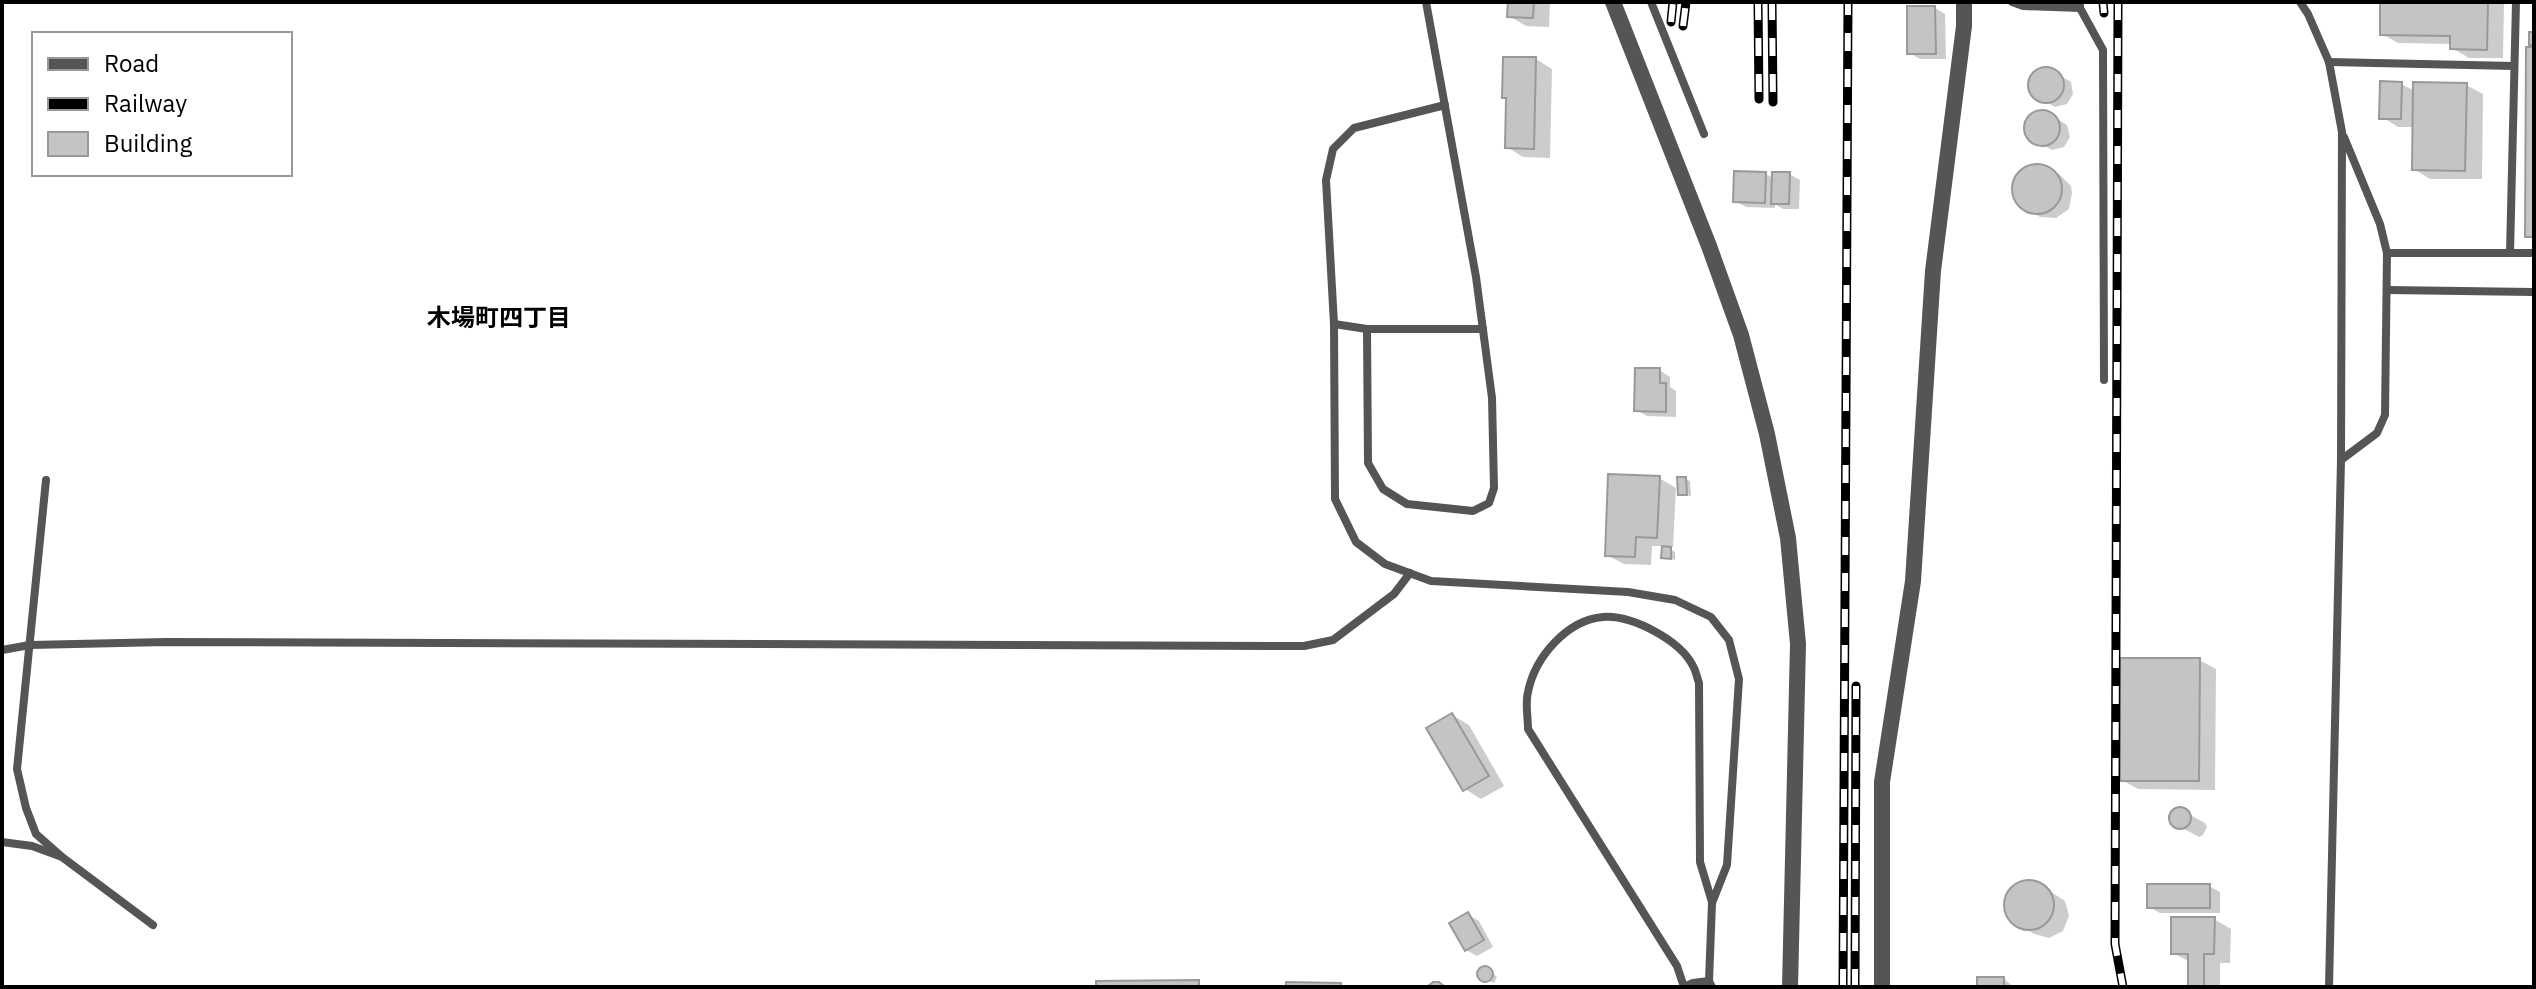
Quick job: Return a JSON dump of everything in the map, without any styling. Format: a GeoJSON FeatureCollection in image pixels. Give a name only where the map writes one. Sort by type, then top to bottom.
{"type":"FeatureCollection","features":[{"type":"Feature","properties":{"kind":"street"},"geometry":{"type":"LineString","coordinates":[[1613,2],[1741,335],[1767,434],[1788,538],[1798,644],[1790,987]]}},
{"type":"Feature","properties":{"kind":"street"},"geometry":{"type":"LineString","coordinates":[[1882,987],[1882,782],[1913,581],[1933,271],[1964,26],[1964,2]]}},
{"type":"Feature","properties":{"kind":"lane"},"geometry":{"type":"LineString","coordinates":[[1367,329],[1368,463],[1383,489],[1407,504],[1473,511],[1489,503],[1494,488],[1492,398],[1476,277],[1426,2]]}},
{"type":"Feature","properties":{"kind":"lane"},"geometry":{"type":"LineString","coordinates":[[1651,2],[1704,134]]}},
{"type":"Feature","properties":{"kind":"lane"},"geometry":{"type":"LineString","coordinates":[[2012,2],[2023,6],[2080,5],[2103,50],[2104,380]]}},
{"type":"Feature","properties":{"kind":"lane"},"geometry":{"type":"LineString","coordinates":[[2300,2],[2329,62],[2342,132],[2341,460],[2329,987]]}},
{"type":"Feature","properties":{"kind":"lane"},"geometry":{"type":"LineString","coordinates":[[2510,253],[2516,2]]}},
{"type":"Feature","properties":{"kind":"lane"},"geometry":{"type":"LineString","coordinates":[[2329,62],[2514,66]]}},
{"type":"Feature","properties":{"kind":"lane"},"geometry":{"type":"LineString","coordinates":[[1445,105],[1354,128],[1333,149],[1326,180],[1334,324],[1335,499],[1356,542],[1385,564],[1431,581],[1628,592],[1675,600],[1711,617],[1729,640],[1739,679],[1727,865],[1712,903]]}},
{"type":"Feature","properties":{"kind":"lane"},"geometry":{"type":"LineString","coordinates":[[2341,460],[2377,433],[2385,415],[2387,290],[2387,253],[2380,224],[2342,132]]}},
{"type":"Feature","properties":{"kind":"lane"},"geometry":{"type":"LineString","coordinates":[[2387,253],[2534,253]]}},
{"type":"Feature","properties":{"kind":"lane"},"geometry":{"type":"LineString","coordinates":[[2387,290],[2534,292]]}},
{"type":"Feature","properties":{"kind":"lane"},"geometry":{"type":"LineString","coordinates":[[1334,324],[1367,329],[1483,329]]}},
{"type":"Feature","properties":{"kind":"lane"},"geometry":{"type":"LineString","coordinates":[[46,480],[17,769],[26,808],[36,834],[153,925]]}},
{"type":"Feature","properties":{"kind":"lane"},"geometry":{"type":"LineString","coordinates":[[2,650],[30,645],[182,642],[1304,646],[1333,640],[1394,594],[1410,573]]}},
{"type":"Feature","properties":{"kind":"lane"},"geometry":{"type":"LineString","coordinates":[[1604,617],[1647,628],[1665,637],[1693,665],[1699,683],[1700,862],[1712,903],[1710,984],[1693,983],[1684,987],[1677,966],[1528,729],[1527,692],[1540,662],[1559,638],[1579,624],[1604,617]]}},
{"type":"Feature","properties":{"kind":"lane"},"geometry":{"type":"LineString","coordinates":[[2,842],[32,846],[62,857]]}},
{"type":"Feature","properties":{"kind":"building"},"geometry":{"type":"Polygon","coordinates":[[[1508,2],[1534,2],[1533,18],[1507,17],[1508,2]]]}},
{"type":"Feature","properties":{"kind":"building"},"geometry":{"type":"Polygon","coordinates":[[[2380,2],[2488,2],[2487,50],[2450,49],[2450,36],[2380,35],[2380,2]]]}},
{"type":"Feature","properties":{"kind":"building"},"geometry":{"type":"Polygon","coordinates":[[[1907,6],[1935,6],[1936,54],[1907,54],[1907,6]]]}},
{"type":"Feature","properties":{"kind":"building"},"geometry":{"type":"Polygon","coordinates":[[[2529,32],[2534,32],[2534,45],[2529,45],[2529,32]]]}},
{"type":"Feature","properties":{"kind":"building"},"geometry":{"type":"Polygon","coordinates":[[[2526,47],[2534,47],[2534,237],[2525,237],[2526,47]]]}},
{"type":"Feature","properties":{"kind":"building"},"geometry":{"type":"Polygon","coordinates":[[[1503,57],[1536,57],[1534,149],[1505,148],[1503,57]]]}},
{"type":"Feature","properties":{"kind":"building"},"geometry":{"type":"Polygon","coordinates":[[[2046,67],[2059,72],[2064,85],[2059,98],[2046,103],[2033,98],[2028,85],[2033,72],[2046,67]]]}},
{"type":"Feature","properties":{"kind":"building"},"geometry":{"type":"Polygon","coordinates":[[[2380,81],[2402,82],[2401,119],[2379,119],[2380,81]]]}},
{"type":"Feature","properties":{"kind":"building"},"geometry":{"type":"Polygon","coordinates":[[[2413,82],[2467,83],[2465,171],[2412,170],[2413,82]]]}},
{"type":"Feature","properties":{"kind":"building"},"geometry":{"type":"Polygon","coordinates":[[[2042,110],[2055,115],[2060,128],[2055,141],[2042,146],[2029,141],[2024,128],[2029,115],[2042,110]]]}},
{"type":"Feature","properties":{"kind":"building"},"geometry":{"type":"Polygon","coordinates":[[[2037,164],[2055,171],[2062,189],[2055,207],[2037,214],[2019,207],[2012,189],[2019,171],[2037,164]]]}},
{"type":"Feature","properties":{"kind":"building"},"geometry":{"type":"Polygon","coordinates":[[[1734,171],[1766,172],[1765,203],[1733,202],[1734,171]]]}},
{"type":"Feature","properties":{"kind":"building"},"geometry":{"type":"Polygon","coordinates":[[[1772,172],[1790,172],[1789,204],[1771,204],[1772,172]]]}},
{"type":"Feature","properties":{"kind":"building"},"geometry":{"type":"Polygon","coordinates":[[[1635,368],[1660,368],[1660,383],[1666,383],[1666,412],[1634,411],[1635,368]]]}},
{"type":"Feature","properties":{"kind":"building"},"geometry":{"type":"Polygon","coordinates":[[[1608,474],[1660,476],[1657,538],[1636,537],[1635,557],[1605,556],[1608,474]]]}},
{"type":"Feature","properties":{"kind":"building"},"geometry":{"type":"Polygon","coordinates":[[[1677,477],[1686,477],[1687,495],[1678,495],[1677,477]]]}},
{"type":"Feature","properties":{"kind":"building"},"geometry":{"type":"Polygon","coordinates":[[[1662,546],[1671,547],[1671,559],[1661,558],[1662,546]]]}},
{"type":"Feature","properties":{"kind":"building"},"geometry":{"type":"Polygon","coordinates":[[[2120,658],[2200,658],[2199,781],[2120,781],[2120,658]]]}},
{"type":"Feature","properties":{"kind":"building"},"geometry":{"type":"Polygon","coordinates":[[[1452,713],[1489,776],[1463,791],[1426,728],[1452,713]]]}},
{"type":"Feature","properties":{"kind":"building"},"geometry":{"type":"Polygon","coordinates":[[[2180,807],[2188,810],[2191,818],[2188,826],[2180,829],[2172,826],[2169,818],[2172,810],[2180,807]]]}},
{"type":"Feature","properties":{"kind":"building"},"geometry":{"type":"Polygon","coordinates":[[[2029,880],[2046,888],[2054,905],[2046,922],[2029,930],[2012,922],[2004,905],[2012,888],[2029,880]]]}},
{"type":"Feature","properties":{"kind":"building"},"geometry":{"type":"Polygon","coordinates":[[[2147,884],[2210,884],[2210,908],[2147,908],[2147,884]]]}},
{"type":"Feature","properties":{"kind":"building"},"geometry":{"type":"Polygon","coordinates":[[[1468,912],[1484,940],[1465,951],[1449,923],[1468,912]]]}},
{"type":"Feature","properties":{"kind":"building"},"geometry":{"type":"Polygon","coordinates":[[[2171,917],[2215,917],[2214,954],[2204,954],[2204,987],[2188,987],[2188,954],[2171,954],[2171,917]]]}},
{"type":"Feature","properties":{"kind":"building"},"geometry":{"type":"Polygon","coordinates":[[[1485,966],[1491,968],[1491,980],[1485,982],[1479,980],[1477,974],[1479,968],[1485,966]]]}},
{"type":"Feature","properties":{"kind":"building"},"geometry":{"type":"Polygon","coordinates":[[[1977,977],[2004,977],[2004,987],[1977,987],[1977,977]]]}},
{"type":"Feature","properties":{"kind":"building"},"geometry":{"type":"Polygon","coordinates":[[[1199,980],[1199,987],[1096,987],[1096,981],[1199,980]]]}},
{"type":"Feature","properties":{"kind":"building"},"geometry":{"type":"Polygon","coordinates":[[[1286,982],[1341,983],[1341,987],[1286,987],[1286,982]]]}},
{"type":"Feature","properties":{"kind":"building"},"geometry":{"type":"Polygon","coordinates":[[[1439,982],[1445,987],[1427,987],[1439,982]]]}},
{"type":"Feature","properties":{"kind":"railway"},"geometry":{"type":"LineString","coordinates":[[1671,22],[1673,2]]}},
{"type":"Feature","properties":{"kind":"railway"},"geometry":{"type":"LineString","coordinates":[[1683,26],[1686,2]]}},
{"type":"Feature","properties":{"kind":"railway"},"geometry":{"type":"LineString","coordinates":[[1758,2],[1759,99]]}},
{"type":"Feature","properties":{"kind":"railway"},"geometry":{"type":"LineString","coordinates":[[1772,2],[1773,102]]}},
{"type":"Feature","properties":{"kind":"railway"},"geometry":{"type":"LineString","coordinates":[[1843,987],[1848,2]]}},
{"type":"Feature","properties":{"kind":"railway"},"geometry":{"type":"LineString","coordinates":[[2103,2],[2104,13]]}},
{"type":"Feature","properties":{"kind":"railway"},"geometry":{"type":"LineString","coordinates":[[2118,2],[2115,944],[2123,987]]}},
{"type":"Feature","properties":{"kind":"railway"},"geometry":{"type":"LineString","coordinates":[[1855,987],[1856,686]]}},
{"type":"Feature","properties":{"kind":"district","name":"木場町四丁目"},"geometry":{"type":"Point","coordinates":[499,318]}}]}
